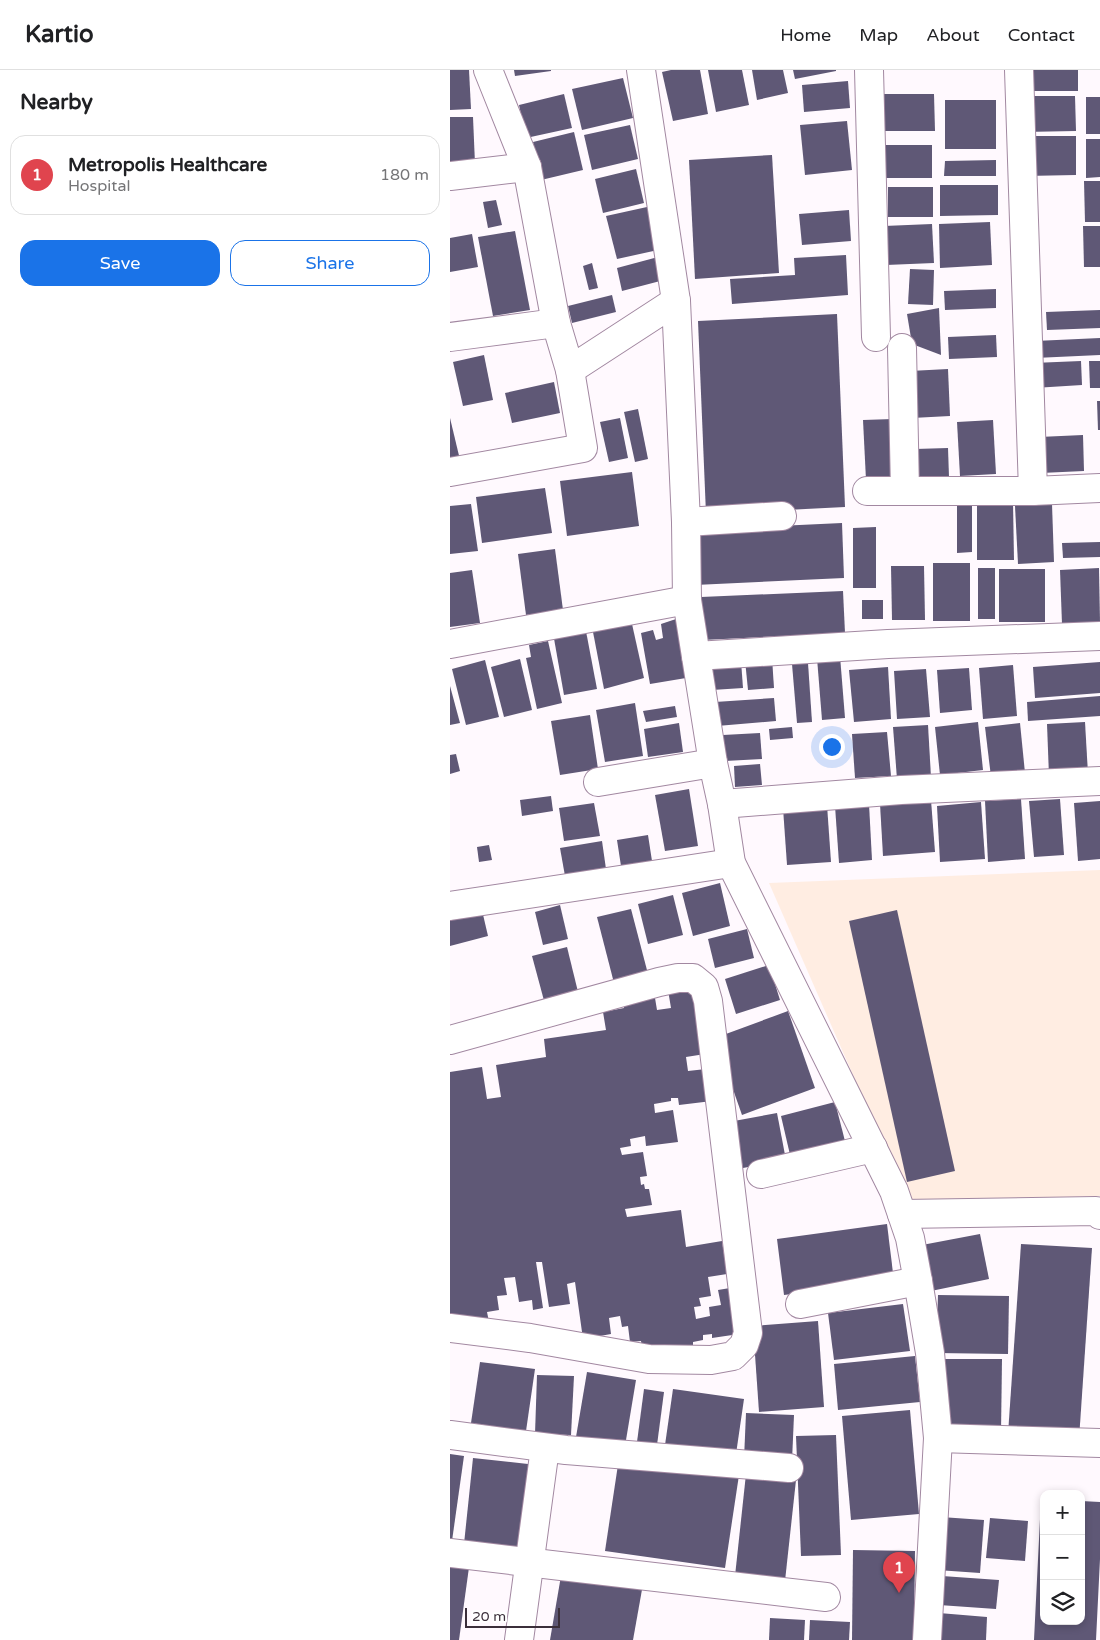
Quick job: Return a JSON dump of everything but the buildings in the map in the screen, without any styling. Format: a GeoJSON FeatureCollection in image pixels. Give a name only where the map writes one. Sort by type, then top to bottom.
{"type":"FeatureCollection","features":[{"type":"Feature","properties":{"kind":"street"},"geometry":{"type":"LineString","coordinates":[[450,472],[583,448],[570,370],[556,322],[527,168],[488,70]]}},
{"type":"Feature","properties":{"kind":"street"},"geometry":{"type":"LineString","coordinates":[[641,70],[676,301],[686,522],[687,600],[712,763],[722,804],[731,863],[894,1191],[910,1238],[918,1281],[930,1353],[938,1438],[927,1640]]}},
{"type":"Feature","properties":{"kind":"street"},"geometry":{"type":"LineString","coordinates":[[869,70],[876,337]]}},
{"type":"Feature","properties":{"kind":"street"},"geometry":{"type":"LineString","coordinates":[[1019,70],[1033,491]]}},
{"type":"Feature","properties":{"kind":"street"},"geometry":{"type":"LineString","coordinates":[[450,176],[527,168]]}},
{"type":"Feature","properties":{"kind":"street"},"geometry":{"type":"LineString","coordinates":[[570,370],[676,301]]}},
{"type":"Feature","properties":{"kind":"street"},"geometry":{"type":"LineString","coordinates":[[450,337],[556,322]]}},
{"type":"Feature","properties":{"kind":"street"},"geometry":{"type":"LineString","coordinates":[[902,348],[905,491]]}},
{"type":"Feature","properties":{"kind":"street"},"geometry":{"type":"LineString","coordinates":[[867,491],[1033,491],[1100,488]]}},
{"type":"Feature","properties":{"kind":"street"},"geometry":{"type":"LineString","coordinates":[[686,522],[782,516]]}},
{"type":"Feature","properties":{"kind":"street"},"geometry":{"type":"LineString","coordinates":[[450,644],[687,600]]}},
{"type":"Feature","properties":{"kind":"street"},"geometry":{"type":"LineString","coordinates":[[696,656],[898,644],[1100,636]]}},
{"type":"Feature","properties":{"kind":"street"},"geometry":{"type":"LineString","coordinates":[[598,782],[712,763]]}},
{"type":"Feature","properties":{"kind":"street"},"geometry":{"type":"LineString","coordinates":[[722,804],[901,790],[1100,781]]}},
{"type":"Feature","properties":{"kind":"street"},"geometry":{"type":"LineString","coordinates":[[450,906],[731,863]]}},
{"type":"Feature","properties":{"kind":"street"},"geometry":{"type":"LineString","coordinates":[[450,1040],[678,978],[693,978],[704,987],[708,1001],[748,1333],[744,1345],[733,1356],[711,1360],[648,1359],[530,1338],[450,1328]]}},
{"type":"Feature","properties":{"kind":"street"},"geometry":{"type":"LineString","coordinates":[[761,1174],[873,1148]]}},
{"type":"Feature","properties":{"kind":"street"},"geometry":{"type":"LineString","coordinates":[[902,1214],[1096,1212],[1100,1215]]}},
{"type":"Feature","properties":{"kind":"street"},"geometry":{"type":"LineString","coordinates":[[800,1304],[918,1281]]}},
{"type":"Feature","properties":{"kind":"street"},"geometry":{"type":"LineString","coordinates":[[450,1435],[545,1448],[789,1468]]}},
{"type":"Feature","properties":{"kind":"street"},"geometry":{"type":"LineString","coordinates":[[938,1438],[1100,1443]]}},
{"type":"Feature","properties":{"kind":"street"},"geometry":{"type":"LineString","coordinates":[[519,1640],[545,1448]]}},
{"type":"Feature","properties":{"kind":"street"},"geometry":{"type":"LineString","coordinates":[[450,1553],[826,1597]]}},
{"type":"Feature","properties":{"kind":"shaded area"},"geometry":{"type":"Polygon","coordinates":[[[1100,870],[1100,1196],[909,1203],[769,883],[1100,870]]]}},
{"type":"Feature","properties":{"kind":"place","name":"Metropolis Healthcare"},"geometry":{"type":"Point","coordinates":[899,1593]}}]}
